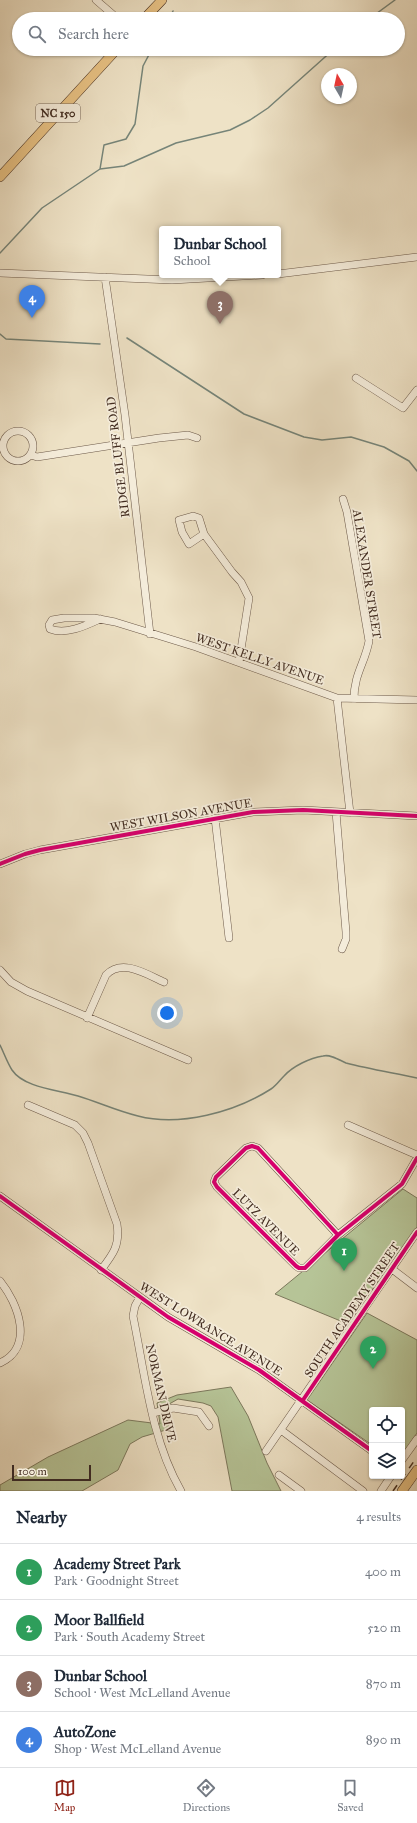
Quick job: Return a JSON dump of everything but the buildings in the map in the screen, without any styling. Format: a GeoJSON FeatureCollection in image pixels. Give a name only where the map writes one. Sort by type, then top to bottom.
{"type":"FeatureCollection","features":[{"type":"Feature","properties":{"kind":"main road"},"geometry":{"type":"LineString","coordinates":[[151,12],[162,0]]}},
{"type":"Feature","properties":{"kind":"main road","name":"NC 150"},"geometry":{"type":"LineString","coordinates":[[0,177],[111,56]]}},
{"type":"Feature","properties":{"kind":"main road"},"geometry":{"type":"LineString","coordinates":[[403,1491],[417,1470]]}},
{"type":"Feature","properties":{"kind":"street"},"geometry":{"type":"LineString","coordinates":[[96,0],[110,12]]}},
{"type":"Feature","properties":{"kind":"street"},"geometry":{"type":"LineString","coordinates":[[281,274],[417,257]]}},
{"type":"Feature","properties":{"kind":"street"},"geometry":{"type":"LineString","coordinates":[[0,273],[172,280],[208,278]]}},
{"type":"Feature","properties":{"kind":"street","name":"RIDGE BLUFF ROAD"},"geometry":{"type":"LineString","coordinates":[[105,277],[129,443],[150,634]]}},
{"type":"Feature","properties":{"kind":"street"},"geometry":{"type":"LineString","coordinates":[[356,378],[403,408],[417,390]]}},
{"type":"Feature","properties":{"kind":"street"},"geometry":{"type":"LineString","coordinates":[[30,455],[33,444],[27,434],[16,431],[6,438],[3,449],[9,459],[21,461],[30,455],[37,456],[159,438],[188,435],[197,438]]}},
{"type":"Feature","properties":{"kind":"street","name":"ALEXANDER STREET"},"geometry":{"type":"LineString","coordinates":[[343,499],[347,512],[369,641],[367,652],[357,675],[354,687],[354,699]]}},
{"type":"Feature","properties":{"kind":"street"},"geometry":{"type":"LineString","coordinates":[[204,534],[241,582],[249,598],[239,662]]}},
{"type":"Feature","properties":{"kind":"street","name":"WEST KELLY AVENUE"},"geometry":{"type":"LineString","coordinates":[[100,619],[80,628],[65,631],[50,629],[49,625],[52,620],[59,618],[100,619],[115,622],[239,662],[337,698],[417,700]]}},
{"type":"Feature","properties":{"kind":"street"},"geometry":{"type":"LineString","coordinates":[[337,698],[350,813]]}},
{"type":"Feature","properties":{"kind":"street","name":"WEST WILSON AVENUE"},"geometry":{"type":"LineString","coordinates":[[0,864],[40,850],[253,812],[281,810],[417,816]]}},
{"type":"Feature","properties":{"kind":"street"},"geometry":{"type":"LineString","coordinates":[[336,812],[346,932],[346,940],[342,949]]}},
{"type":"Feature","properties":{"kind":"street"},"geometry":{"type":"LineString","coordinates":[[216,818],[229,938]]}},
{"type":"Feature","properties":{"kind":"street"},"geometry":{"type":"LineString","coordinates":[[88,1018],[106,975],[110,970],[129,967],[164,982]]}},
{"type":"Feature","properties":{"kind":"street"},"geometry":{"type":"LineString","coordinates":[[0,970],[17,987],[188,1060]]}},
{"type":"Feature","properties":{"kind":"street"},"geometry":{"type":"LineString","coordinates":[[28,1105],[75,1125],[83,1133],[88,1143],[117,1224],[119,1235],[117,1247],[101,1270]]}},
{"type":"Feature","properties":{"kind":"street"},"geometry":{"type":"LineString","coordinates":[[338,1235],[402,1184],[417,1156],[348,1125]]}},
{"type":"Feature","properties":{"kind":"street","name":"LUTZ AVENUE"},"geometry":{"type":"LineString","coordinates":[[252,1146],[258,1148],[338,1235],[305,1268],[296,1266],[217,1187],[214,1182],[216,1177],[246,1148],[252,1146]]}},
{"type":"Feature","properties":{"kind":"street","name":"WEST LOWRANCE AVENUE"},"geometry":{"type":"LineString","coordinates":[[0,1196],[168,1317],[258,1370],[303,1400],[369,1449]]}},
{"type":"Feature","properties":{"kind":"street","name":"SOUTH ACADEMY STREET"},"geometry":{"type":"LineString","coordinates":[[266,1451],[303,1400],[417,1232]]}},
{"type":"Feature","properties":{"kind":"street"},"geometry":{"type":"LineString","coordinates":[[392,1269],[417,1288]]}},
{"type":"Feature","properties":{"kind":"street"},"geometry":{"type":"LineString","coordinates":[[0,1281],[13,1301],[21,1329],[20,1341],[14,1352],[6,1360],[0,1363]]}},
{"type":"Feature","properties":{"kind":"street","name":"NORMAN DRIVE"},"geometry":{"type":"LineString","coordinates":[[140,1297],[135,1306],[133,1316],[153,1412],[165,1455],[180,1491]]}},
{"type":"Feature","properties":{"kind":"street"},"geometry":{"type":"LineString","coordinates":[[153,1412],[171,1408],[199,1412],[209,1426]]}},
{"type":"Feature","properties":{"kind":"street"},"geometry":{"type":"LineString","coordinates":[[281,1430],[363,1491]]}},
{"type":"Feature","properties":{"kind":"street"},"geometry":{"type":"LineString","coordinates":[[405,1456],[417,1439]]}},
{"type":"Feature","properties":{"kind":"street"},"geometry":{"type":"LineString","coordinates":[[279,1475],[301,1491]]}},
{"type":"Feature","properties":{"kind":"street"},"geometry":{"type":"LineString","coordinates":[[381,1491],[389,1479]]}},
{"type":"Feature","properties":{"kind":"green space"},"geometry":{"type":"Polygon","coordinates":[[[403,1189],[417,1198],[417,1227],[348,1324],[275,1294],[403,1189]]]}},
{"type":"Feature","properties":{"kind":"green space"},"geometry":{"type":"Polygon","coordinates":[[[367,1313],[417,1340],[417,1433],[405,1451],[405,1407],[369,1407],[369,1443],[307,1400],[367,1313]]]}},
{"type":"Feature","properties":{"kind":"green space"},"geometry":{"type":"Polygon","coordinates":[[[231,1387],[248,1416],[267,1463],[281,1491],[232,1491],[218,1417],[211,1406],[203,1403],[178,1399],[164,1407],[169,1429],[142,1437],[130,1444],[118,1470],[82,1491],[0,1491],[0,1485],[48,1457],[128,1420],[160,1424],[157,1403],[177,1395],[231,1387]]]}},
{"type":"Feature","properties":{"kind":"waterway"},"geometry":{"type":"LineString","coordinates":[[379,12],[395,0]]}},
{"type":"Feature","properties":{"kind":"waterway"},"geometry":{"type":"LineString","coordinates":[[100,169],[104,145],[126,139],[135,124],[143,66],[148,56]]}},
{"type":"Feature","properties":{"kind":"waterway"},"geometry":{"type":"LineString","coordinates":[[0,253],[42,208],[100,169],[124,166],[176,143],[230,130],[250,120],[268,108],[326,56]]}},
{"type":"Feature","properties":{"kind":"waterway"},"geometry":{"type":"LineString","coordinates":[[0,334],[6,339],[100,344]]}},
{"type":"Feature","properties":{"kind":"waterway"},"geometry":{"type":"LineString","coordinates":[[127,338],[244,414],[304,437],[322,440],[351,437],[384,447],[409,461],[417,471]]}},
{"type":"Feature","properties":{"kind":"waterway"},"geometry":{"type":"LineString","coordinates":[[0,1045],[12,1070],[18,1076],[33,1085],[78,1096],[130,1114],[154,1119],[171,1120],[189,1118],[224,1111],[257,1097],[273,1088],[288,1072],[297,1066],[323,1056],[332,1057],[346,1063],[417,1078]]}},
{"type":"Feature","properties":{"kind":"railway"},"geometry":{"type":"LineString","coordinates":[[393,1491],[417,1457]]}},
{"type":"Feature","properties":{"kind":"cycle path"},"geometry":{"type":"LineString","coordinates":[[0,864],[40,850],[253,812],[303,810],[417,816]]}},
{"type":"Feature","properties":{"kind":"cycle path"},"geometry":{"type":"LineString","coordinates":[[338,1235],[258,1148],[252,1146],[246,1148],[216,1177],[214,1182],[217,1187],[296,1266],[299,1268],[305,1268],[338,1235],[402,1184],[417,1158]]}},
{"type":"Feature","properties":{"kind":"cycle path"},"geometry":{"type":"LineString","coordinates":[[0,1196],[168,1317],[259,1370],[369,1449]]}},
{"type":"Feature","properties":{"kind":"cycle path"},"geometry":{"type":"LineString","coordinates":[[303,1400],[417,1232]]}},
{"type":"Feature","properties":{"kind":"place","name":"AutoZone"},"geometry":{"type":"Point","coordinates":[32,318]}},
{"type":"Feature","properties":{"kind":"place","name":"Dunbar School"},"geometry":{"type":"Point","coordinates":[220,324]}},
{"type":"Feature","properties":{"kind":"place","name":"Academy Street Park"},"geometry":{"type":"Point","coordinates":[344,1271]}},
{"type":"Feature","properties":{"kind":"place","name":"Moor Ballfield"},"geometry":{"type":"Point","coordinates":[373,1369]}}]}
